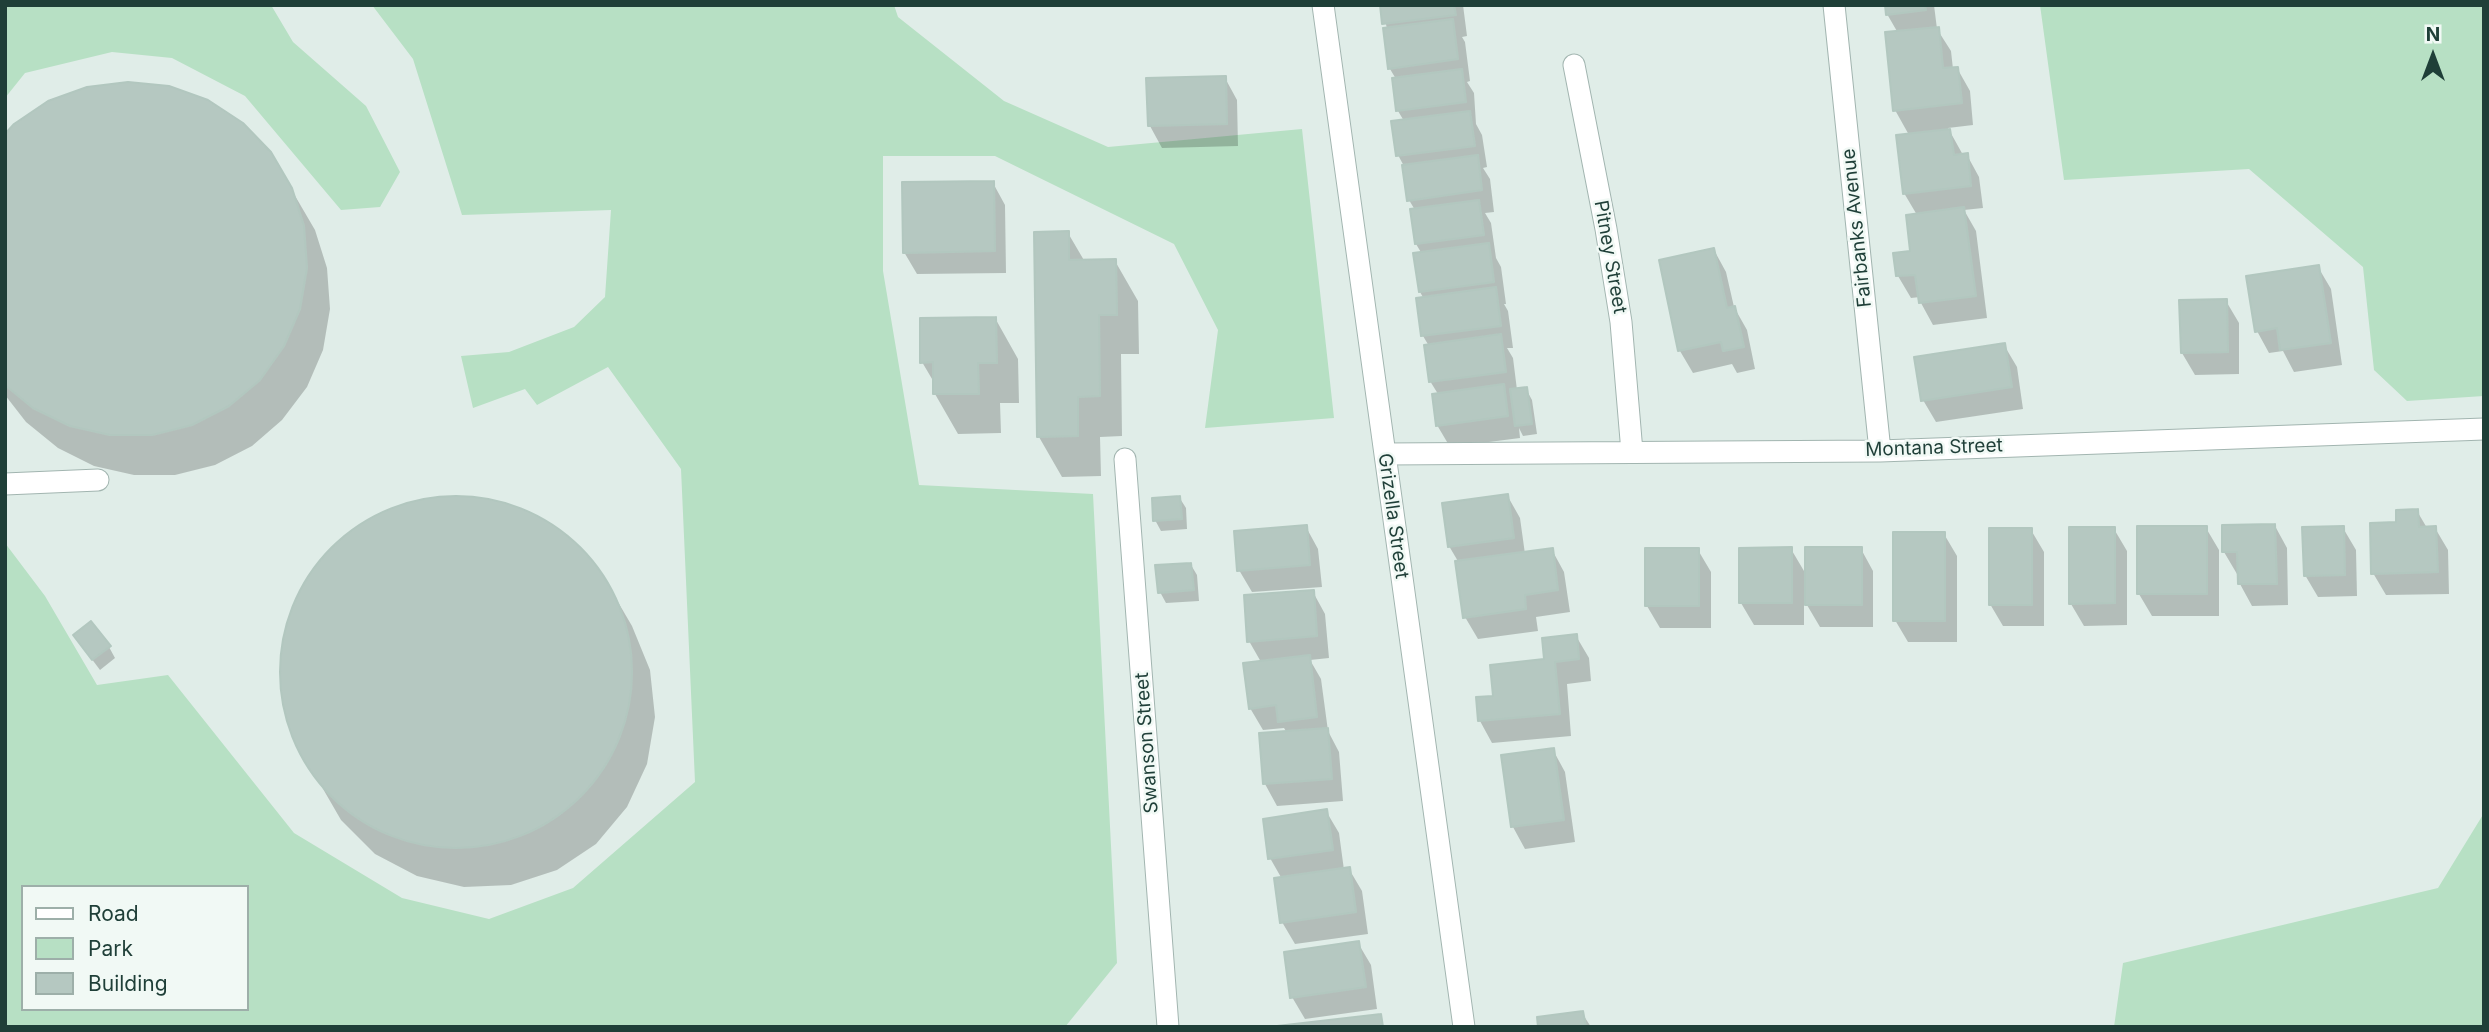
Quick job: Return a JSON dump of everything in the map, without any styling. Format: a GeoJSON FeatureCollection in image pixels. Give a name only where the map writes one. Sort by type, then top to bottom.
{"type":"FeatureCollection","features":[{"type":"Feature","properties":{"kind":"street","name":"Grizella Street"},"geometry":{"type":"LineString","coordinates":[[1323,5],[1464,1027]]}},
{"type":"Feature","properties":{"kind":"street","name":"Fairbanks Avenue"},"geometry":{"type":"LineString","coordinates":[[1833,5],[1880,451]]}},
{"type":"Feature","properties":{"kind":"street","name":"Pitney Street"},"geometry":{"type":"LineString","coordinates":[[1574,65],[1621,322],[1632,452]]}},
{"type":"Feature","properties":{"kind":"street","name":"Montana Street"},"geometry":{"type":"LineString","coordinates":[[1385,454],[1880,451],[2484,429]]}},
{"type":"Feature","properties":{"kind":"street","name":"Swanson Street"},"geometry":{"type":"LineString","coordinates":[[1125,459],[1168,1027]]}},
{"type":"Feature","properties":{"kind":"street"},"geometry":{"type":"LineString","coordinates":[[5,484],[98,480]]}},
{"type":"Feature","properties":{"kind":"green space"},"geometry":{"type":"Polygon","coordinates":[[[5,5],[271,5],[293,42],[366,106],[400,172],[380,207],[341,210],[245,96],[172,58],[112,52],[25,73],[5,98],[5,5]]]}},
{"type":"Feature","properties":{"kind":"green space"},"geometry":{"type":"Polygon","coordinates":[[[372,5],[894,5],[898,17],[1004,101],[1108,147],[1302,129],[1334,418],[1205,428],[1218,330],[1174,244],[995,156],[883,156],[883,271],[919,485],[1093,494],[1117,963],[1065,1027],[5,1027],[5,543],[45,596],[97,685],[168,675],[294,833],[402,898],[489,919],[573,888],[695,782],[681,469],[608,367],[537,405],[525,389],[473,408],[461,356],[509,352],[574,327],[605,297],[611,210],[462,215],[413,59],[372,5]]]}},
{"type":"Feature","properties":{"kind":"green space"},"geometry":{"type":"Polygon","coordinates":[[[2040,5],[2484,5],[2484,396],[2407,401],[2374,370],[2363,267],[2249,169],[2064,180],[2040,5]]]}},
{"type":"Feature","properties":{"kind":"green space"},"geometry":{"type":"Polygon","coordinates":[[[2484,813],[2484,1027],[2114,1027],[2123,963],[2438,888],[2484,813]]]}},
{"type":"Feature","properties":{"kind":"building"},"geometry":{"type":"Polygon","coordinates":[[[1380,5],[1454,5],[1456,15],[1382,24],[1380,5]]]}},
{"type":"Feature","properties":{"kind":"building"},"geometry":{"type":"Polygon","coordinates":[[[1885,5],[1925,5],[1926,10],[1886,15],[1885,5]]]}},
{"type":"Feature","properties":{"kind":"building"},"geometry":{"type":"Polygon","coordinates":[[[1453,19],[1458,59],[1388,69],[1383,28],[1453,19]]]}},
{"type":"Feature","properties":{"kind":"building"},"geometry":{"type":"Polygon","coordinates":[[[1939,27],[1943,68],[1958,67],[1962,103],[1893,111],[1885,32],[1939,27]]]}},
{"type":"Feature","properties":{"kind":"building"},"geometry":{"type":"Polygon","coordinates":[[[1462,69],[1466,102],[1396,111],[1392,78],[1462,69]]]}},
{"type":"Feature","properties":{"kind":"building"},"geometry":{"type":"Polygon","coordinates":[[[1226,76],[1227,124],[1148,126],[1146,78],[1226,76]]]}},
{"type":"Feature","properties":{"kind":"building"},"geometry":{"type":"Polygon","coordinates":[[[128,82],[169,86],[208,100],[243,123],[271,152],[292,188],[304,226],[307,268],[300,309],[284,346],[260,380],[229,406],[192,425],[152,435],[110,435],[70,426],[33,408],[5,385],[5,134],[14,124],[48,101],[87,87],[128,82]]]}},
{"type":"Feature","properties":{"kind":"building"},"geometry":{"type":"Polygon","coordinates":[[[1470,111],[1475,146],[1396,156],[1391,121],[1470,111]]]}},
{"type":"Feature","properties":{"kind":"building"},"geometry":{"type":"Polygon","coordinates":[[[1950,129],[1954,155],[1968,153],[1971,186],[1903,194],[1896,135],[1950,129]]]}},
{"type":"Feature","properties":{"kind":"building"},"geometry":{"type":"Polygon","coordinates":[[[1478,155],[1482,190],[1407,201],[1402,165],[1478,155]]]}},
{"type":"Feature","properties":{"kind":"building"},"geometry":{"type":"Polygon","coordinates":[[[994,181],[995,251],[903,253],[902,182],[994,181]]]}},
{"type":"Feature","properties":{"kind":"building"},"geometry":{"type":"Polygon","coordinates":[[[1479,200],[1484,235],[1415,244],[1410,209],[1479,200]]]}},
{"type":"Feature","properties":{"kind":"building"},"geometry":{"type":"Polygon","coordinates":[[[1964,207],[1976,296],[1919,303],[1915,275],[1896,276],[1893,253],[1910,251],[1906,215],[1964,207]]]}},
{"type":"Feature","properties":{"kind":"building"},"geometry":{"type":"Polygon","coordinates":[[[1069,231],[1069,260],[1116,259],[1117,315],[1099,315],[1100,396],[1078,397],[1078,436],[1037,437],[1034,232],[1069,231]]]}},
{"type":"Feature","properties":{"kind":"building"},"geometry":{"type":"Polygon","coordinates":[[[1489,243],[1494,282],[1419,292],[1413,253],[1489,243]]]}},
{"type":"Feature","properties":{"kind":"building"},"geometry":{"type":"Polygon","coordinates":[[[1714,248],[1727,308],[1735,306],[1744,347],[1723,351],[1721,342],[1678,351],[1659,260],[1714,248]]]}},
{"type":"Feature","properties":{"kind":"building"},"geometry":{"type":"Polygon","coordinates":[[[2319,265],[2331,343],[2280,350],[2277,328],[2255,332],[2246,276],[2319,265]]]}},
{"type":"Feature","properties":{"kind":"building"},"geometry":{"type":"Polygon","coordinates":[[[1496,287],[1501,326],[1421,336],[1416,298],[1496,287]]]}},
{"type":"Feature","properties":{"kind":"building"},"geometry":{"type":"Polygon","coordinates":[[[2227,299],[2228,352],[2181,353],[2179,300],[2227,299]]]}},
{"type":"Feature","properties":{"kind":"building"},"geometry":{"type":"Polygon","coordinates":[[[996,317],[997,363],[978,363],[979,394],[933,394],[933,362],[920,363],[920,318],[996,317]]]}},
{"type":"Feature","properties":{"kind":"building"},"geometry":{"type":"Polygon","coordinates":[[[1501,334],[1506,372],[1429,382],[1424,345],[1501,334]]]}},
{"type":"Feature","properties":{"kind":"building"},"geometry":{"type":"Polygon","coordinates":[[[2005,343],[2012,387],[1921,401],[1914,357],[2005,343]]]}},
{"type":"Feature","properties":{"kind":"building"},"geometry":{"type":"Polygon","coordinates":[[[1504,384],[1508,416],[1436,426],[1432,394],[1504,384]]]}},
{"type":"Feature","properties":{"kind":"building"},"geometry":{"type":"Polygon","coordinates":[[[1527,387],[1532,424],[1515,426],[1510,389],[1527,387]]]}},
{"type":"Feature","properties":{"kind":"building"},"geometry":{"type":"Polygon","coordinates":[[[1508,494],[1514,538],[1448,547],[1442,503],[1508,494]]]}},
{"type":"Feature","properties":{"kind":"building"},"geometry":{"type":"Polygon","coordinates":[[[456,496],[490,500],[523,510],[554,526],[580,548],[602,574],[618,605],[628,638],[632,672],[628,706],[618,739],[602,770],[580,796],[554,818],[523,834],[490,844],[456,848],[422,844],[389,834],[358,818],[332,796],[310,770],[294,739],[284,706],[280,672],[284,638],[294,605],[310,574],[332,548],[358,526],[389,510],[422,500],[456,496]]]}},
{"type":"Feature","properties":{"kind":"building"},"geometry":{"type":"Polygon","coordinates":[[[1180,496],[1182,519],[1153,521],[1152,498],[1180,496]]]}},
{"type":"Feature","properties":{"kind":"building"},"geometry":{"type":"Polygon","coordinates":[[[2418,509],[2419,527],[2436,526],[2438,572],[2371,574],[2370,523],[2396,522],[2396,510],[2418,509]]]}},
{"type":"Feature","properties":{"kind":"building"},"geometry":{"type":"Polygon","coordinates":[[[2275,524],[2277,584],[2238,584],[2237,552],[2222,552],[2222,525],[2275,524]]]}},
{"type":"Feature","properties":{"kind":"building"},"geometry":{"type":"Polygon","coordinates":[[[1307,525],[1310,565],[1237,571],[1234,531],[1307,525]]]}},
{"type":"Feature","properties":{"kind":"building"},"geometry":{"type":"Polygon","coordinates":[[[2137,526],[2207,526],[2207,594],[2137,594],[2137,526]]]}},
{"type":"Feature","properties":{"kind":"building"},"geometry":{"type":"Polygon","coordinates":[[[2344,526],[2345,575],[2304,576],[2302,527],[2344,526]]]}},
{"type":"Feature","properties":{"kind":"building"},"geometry":{"type":"Polygon","coordinates":[[[2069,527],[2115,527],[2115,603],[2069,604],[2069,527]]]}},
{"type":"Feature","properties":{"kind":"building"},"geometry":{"type":"Polygon","coordinates":[[[1989,528],[2032,528],[2032,605],[1989,605],[1989,528]]]}},
{"type":"Feature","properties":{"kind":"building"},"geometry":{"type":"Polygon","coordinates":[[[1893,532],[1945,532],[1945,621],[1893,621],[1893,532]]]}},
{"type":"Feature","properties":{"kind":"building"},"geometry":{"type":"Polygon","coordinates":[[[1792,547],[1792,603],[1739,603],[1739,548],[1792,547]]]}},
{"type":"Feature","properties":{"kind":"building"},"geometry":{"type":"Polygon","coordinates":[[[1805,547],[1862,547],[1862,605],[1805,605],[1805,547]]]}},
{"type":"Feature","properties":{"kind":"building"},"geometry":{"type":"Polygon","coordinates":[[[1553,548],[1558,590],[1525,595],[1526,609],[1463,618],[1455,561],[1553,548]]]}},
{"type":"Feature","properties":{"kind":"building"},"geometry":{"type":"Polygon","coordinates":[[[1645,548],[1699,548],[1699,606],[1645,606],[1645,548]]]}},
{"type":"Feature","properties":{"kind":"building"},"geometry":{"type":"Polygon","coordinates":[[[1191,563],[1194,590],[1158,593],[1155,565],[1191,563]]]}},
{"type":"Feature","properties":{"kind":"building"},"geometry":{"type":"Polygon","coordinates":[[[1314,590],[1317,636],[1247,642],[1244,595],[1314,590]]]}},
{"type":"Feature","properties":{"kind":"building"},"geometry":{"type":"Polygon","coordinates":[[[91,621],[111,646],[92,660],[73,635],[91,621]]]}},
{"type":"Feature","properties":{"kind":"building"},"geometry":{"type":"Polygon","coordinates":[[[1577,634],[1579,659],[1555,662],[1560,714],[1478,721],[1476,697],[1493,696],[1490,665],[1544,659],[1542,638],[1577,634]]]}},
{"type":"Feature","properties":{"kind":"building"},"geometry":{"type":"Polygon","coordinates":[[[1310,655],[1317,717],[1278,722],[1276,705],[1249,709],[1243,663],[1310,655]]]}},
{"type":"Feature","properties":{"kind":"building"},"geometry":{"type":"Polygon","coordinates":[[[1328,728],[1332,779],[1263,784],[1259,733],[1328,728]]]}},
{"type":"Feature","properties":{"kind":"building"},"geometry":{"type":"Polygon","coordinates":[[[1554,748],[1564,820],[1511,827],[1501,755],[1554,748]]]}},
{"type":"Feature","properties":{"kind":"building"},"geometry":{"type":"Polygon","coordinates":[[[1327,809],[1333,850],[1268,859],[1263,819],[1327,809]]]}},
{"type":"Feature","properties":{"kind":"building"},"geometry":{"type":"Polygon","coordinates":[[[1350,867],[1356,912],[1280,923],[1274,878],[1350,867]]]}},
{"type":"Feature","properties":{"kind":"building"},"geometry":{"type":"Polygon","coordinates":[[[1359,941],[1366,987],[1290,998],[1284,952],[1359,941]]]}},
{"type":"Feature","properties":{"kind":"building"},"geometry":{"type":"Polygon","coordinates":[[[1583,1011],[1586,1027],[1538,1027],[1537,1017],[1583,1011]]]}},
{"type":"Feature","properties":{"kind":"building"},"geometry":{"type":"Polygon","coordinates":[[[1381,1014],[1383,1027],[1277,1027],[1277,1026],[1381,1014]]]}}]}
